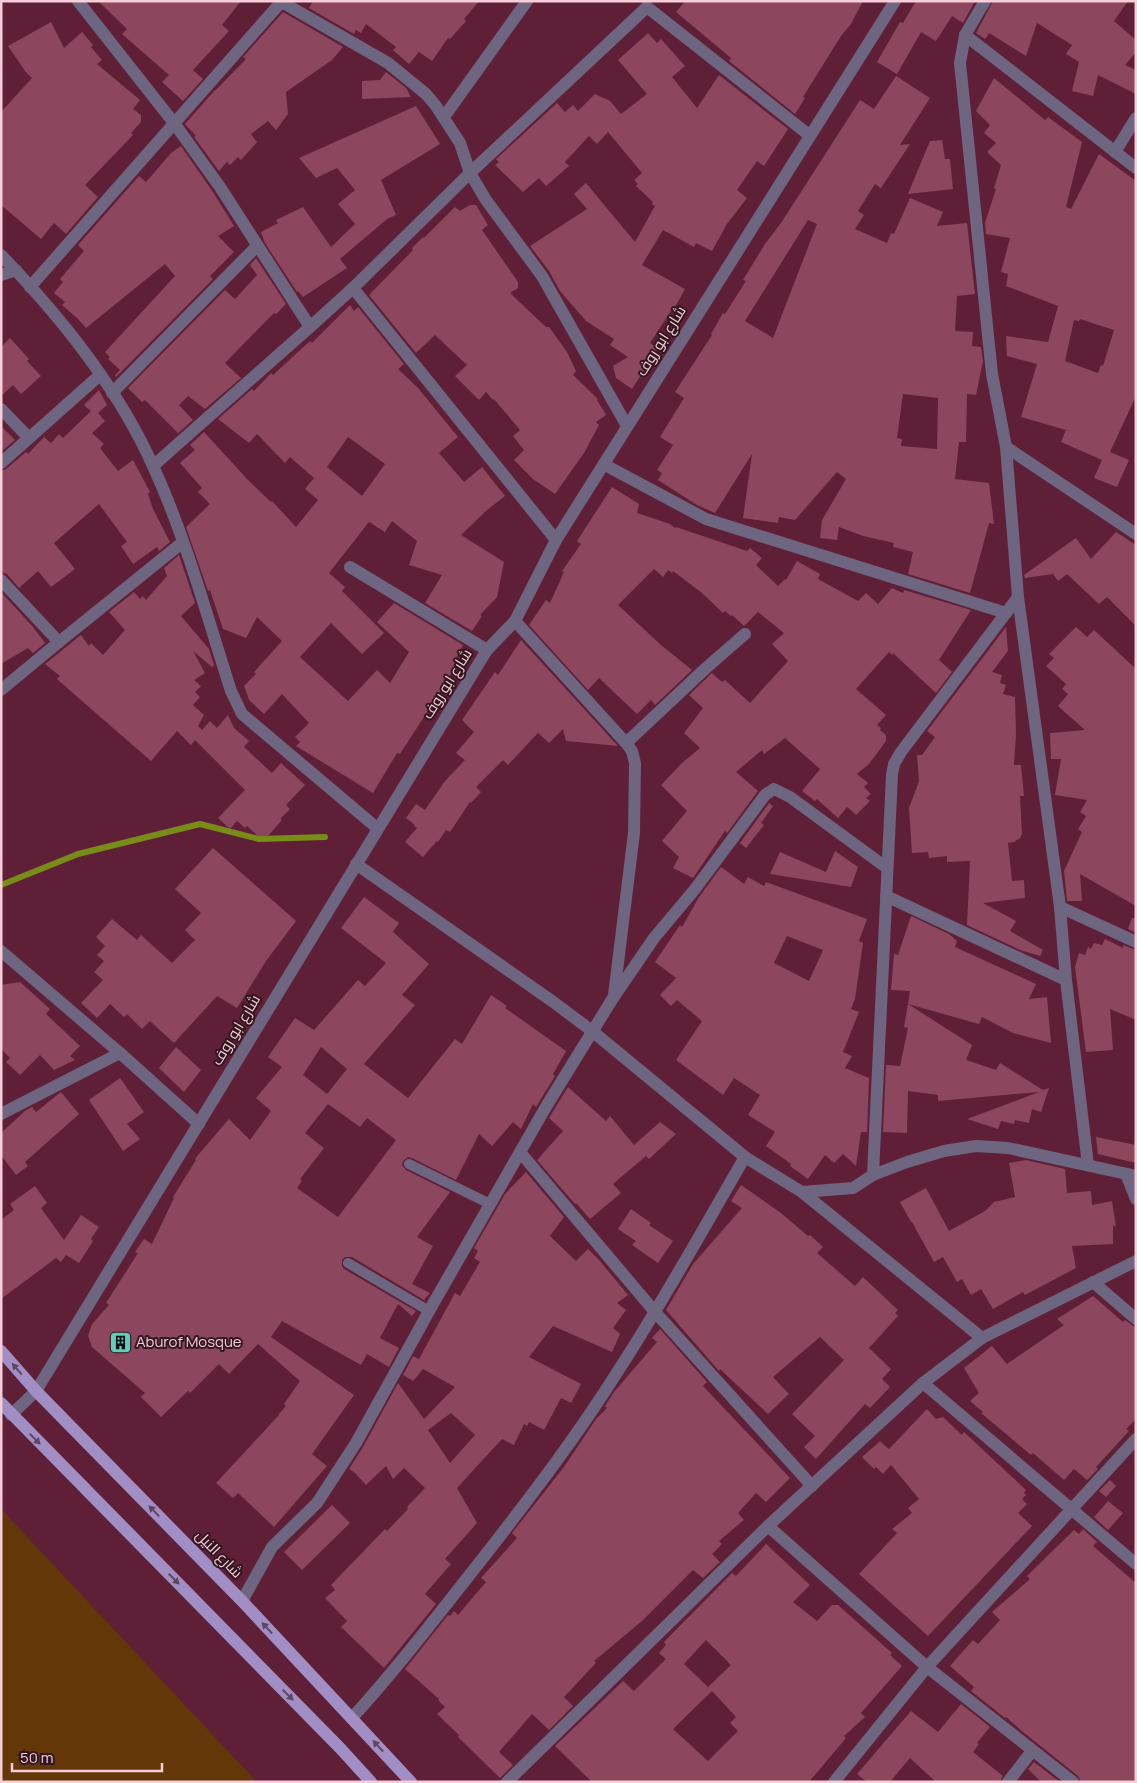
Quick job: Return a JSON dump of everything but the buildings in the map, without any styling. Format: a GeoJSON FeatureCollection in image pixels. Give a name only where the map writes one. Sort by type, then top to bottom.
{"type":"FeatureCollection","features":[{"type":"Feature","properties":{"kind":"main road","name":"شارع النيل"},"geometry":{"type":"LineString","coordinates":[[1,1351],[36,1390],[242,1601],[411,1782]]}},
{"type":"Feature","properties":{"kind":"main road"},"geometry":{"type":"LineString","coordinates":[[1,1403],[372,1782]]}},
{"type":"Feature","properties":{"kind":"street"},"geometry":{"type":"LineString","coordinates":[[78,1],[174,123],[220,187],[310,327]]}},
{"type":"Feature","properties":{"kind":"street"},"geometry":{"type":"LineString","coordinates":[[444,117],[527,1]]}},
{"type":"Feature","properties":{"kind":"street","name":"شارع ابو روف"},"geometry":{"type":"LineString","coordinates":[[11,1415],[36,1390],[487,650],[515,621],[556,540],[605,465],[627,426],[895,1]]}},
{"type":"Feature","properties":{"kind":"street"},"geometry":{"type":"LineString","coordinates":[[985,1],[965,35],[960,63],[992,374],[1006,447],[1018,596],[1060,907],[1066,980],[1088,1165]]}},
{"type":"Feature","properties":{"kind":"street"},"geometry":{"type":"LineString","coordinates":[[30,288],[281,2],[388,63],[426,94],[444,117],[460,143],[470,173],[486,200],[542,276],[627,426]]}},
{"type":"Feature","properties":{"kind":"street"},"geometry":{"type":"LineString","coordinates":[[153,466],[353,288],[470,173],[647,8],[810,135]]}},
{"type":"Feature","properties":{"kind":"street"},"geometry":{"type":"LineString","coordinates":[[965,35],[1136,168]]}},
{"type":"Feature","properties":{"kind":"street"},"geometry":{"type":"LineString","coordinates":[[1115,152],[1136,118]]}},
{"type":"Feature","properties":{"kind":"street"},"geometry":{"type":"LineString","coordinates":[[112,393],[257,246]]}},
{"type":"Feature","properties":{"kind":"street"},"geometry":{"type":"LineString","coordinates":[[1,255],[16,270],[73,338],[100,375],[153,466],[183,542],[231,691],[242,714],[377,828]]}},
{"type":"Feature","properties":{"kind":"street"},"geometry":{"type":"LineString","coordinates":[[1,275],[16,270]]}},
{"type":"Feature","properties":{"kind":"street"},"geometry":{"type":"LineString","coordinates":[[353,288],[556,540]]}},
{"type":"Feature","properties":{"kind":"street"},"geometry":{"type":"LineString","coordinates":[[1,463],[100,375]]}},
{"type":"Feature","properties":{"kind":"street"},"geometry":{"type":"LineString","coordinates":[[1,409],[29,438]]}},
{"type":"Feature","properties":{"kind":"street"},"geometry":{"type":"LineString","coordinates":[[1006,447],[1136,534]]}},
{"type":"Feature","properties":{"kind":"street"},"geometry":{"type":"LineString","coordinates":[[605,465],[706,519],[1006,613]]}},
{"type":"Feature","properties":{"kind":"street"},"geometry":{"type":"LineString","coordinates":[[1,690],[183,542]]}},
{"type":"Feature","properties":{"kind":"street"},"geometry":{"type":"LineString","coordinates":[[350,567],[487,650]]}},
{"type":"Feature","properties":{"kind":"street"},"geometry":{"type":"LineString","coordinates":[[1,580],[59,642]]}},
{"type":"Feature","properties":{"kind":"street"},"geometry":{"type":"LineString","coordinates":[[873,1175],[887,868],[894,764],[1018,596]]}},
{"type":"Feature","properties":{"kind":"street"},"geometry":{"type":"LineString","coordinates":[[515,621],[632,751],[635,763],[634,833],[613,998]]}},
{"type":"Feature","properties":{"kind":"street"},"geometry":{"type":"LineString","coordinates":[[626,743],[745,634]]}},
{"type":"Feature","properties":{"kind":"street"},"geometry":{"type":"LineString","coordinates":[[242,1601],[272,1547],[317,1503],[346,1458],[520,1152],[613,998],[654,938],[695,889],[765,795],[774,789],[790,798],[887,868]]}},
{"type":"Feature","properties":{"kind":"street"},"geometry":{"type":"LineString","coordinates":[[356,864],[592,1031],[744,1157],[802,1192],[982,1338]]}},
{"type":"Feature","properties":{"kind":"street"},"geometry":{"type":"LineString","coordinates":[[886,896],[1066,980]]}},
{"type":"Feature","properties":{"kind":"street"},"geometry":{"type":"LineString","coordinates":[[1060,907],[1136,942]]}},
{"type":"Feature","properties":{"kind":"street"},"geometry":{"type":"LineString","coordinates":[[1,951],[120,1053],[198,1124]]}},
{"type":"Feature","properties":{"kind":"street"},"geometry":{"type":"LineString","coordinates":[[1,1114],[120,1053]]}},
{"type":"Feature","properties":{"kind":"street"},"geometry":{"type":"LineString","coordinates":[[802,1192],[853,1188],[873,1175],[944,1151],[976,1146],[1008,1148],[1131,1175],[1136,1199]]}},
{"type":"Feature","properties":{"kind":"street"},"geometry":{"type":"LineString","coordinates":[[520,1152],[656,1312],[812,1486]]}},
{"type":"Feature","properties":{"kind":"street"},"geometry":{"type":"LineString","coordinates":[[352,1718],[425,1633],[545,1478],[588,1417],[656,1312],[744,1157]]}},
{"type":"Feature","properties":{"kind":"street"},"geometry":{"type":"LineString","coordinates":[[507,1782],[768,1526],[923,1383],[982,1338],[1136,1261]]}},
{"type":"Feature","properties":{"kind":"street"},"geometry":{"type":"LineString","coordinates":[[1093,1282],[1136,1319]]}},
{"type":"Feature","properties":{"kind":"street"},"geometry":{"type":"LineString","coordinates":[[923,1383],[1136,1564]]}},
{"type":"Feature","properties":{"kind":"street"},"geometry":{"type":"LineString","coordinates":[[834,1782],[927,1667],[1136,1439]]}},
{"type":"Feature","properties":{"kind":"street"},"geometry":{"type":"LineString","coordinates":[[768,1526],[927,1667],[1073,1782]]}},
{"type":"Feature","properties":{"kind":"street"},"geometry":{"type":"LineString","coordinates":[[1008,1782],[1032,1751]]}},
{"type":"Feature","properties":{"kind":"lane"},"geometry":{"type":"LineString","coordinates":[[409,1164],[490,1204]]}},
{"type":"Feature","properties":{"kind":"lane"},"geometry":{"type":"LineString","coordinates":[[348,1263],[429,1311]]}},
{"type":"Feature","properties":{"kind":"shaded area"},"geometry":{"type":"Polygon","coordinates":[[[1,1509],[257,1782],[1,1782],[1,1509]]]}},
{"type":"Feature","properties":{"kind":"waterway"},"geometry":{"type":"LineString","coordinates":[[1,885],[78,854],[200,824],[259,839],[325,837]]}},
{"type":"Feature","properties":{"kind":"place","name":"Aburof Mosque"},"geometry":{"type":"Point","coordinates":[120,1342]}}]}
